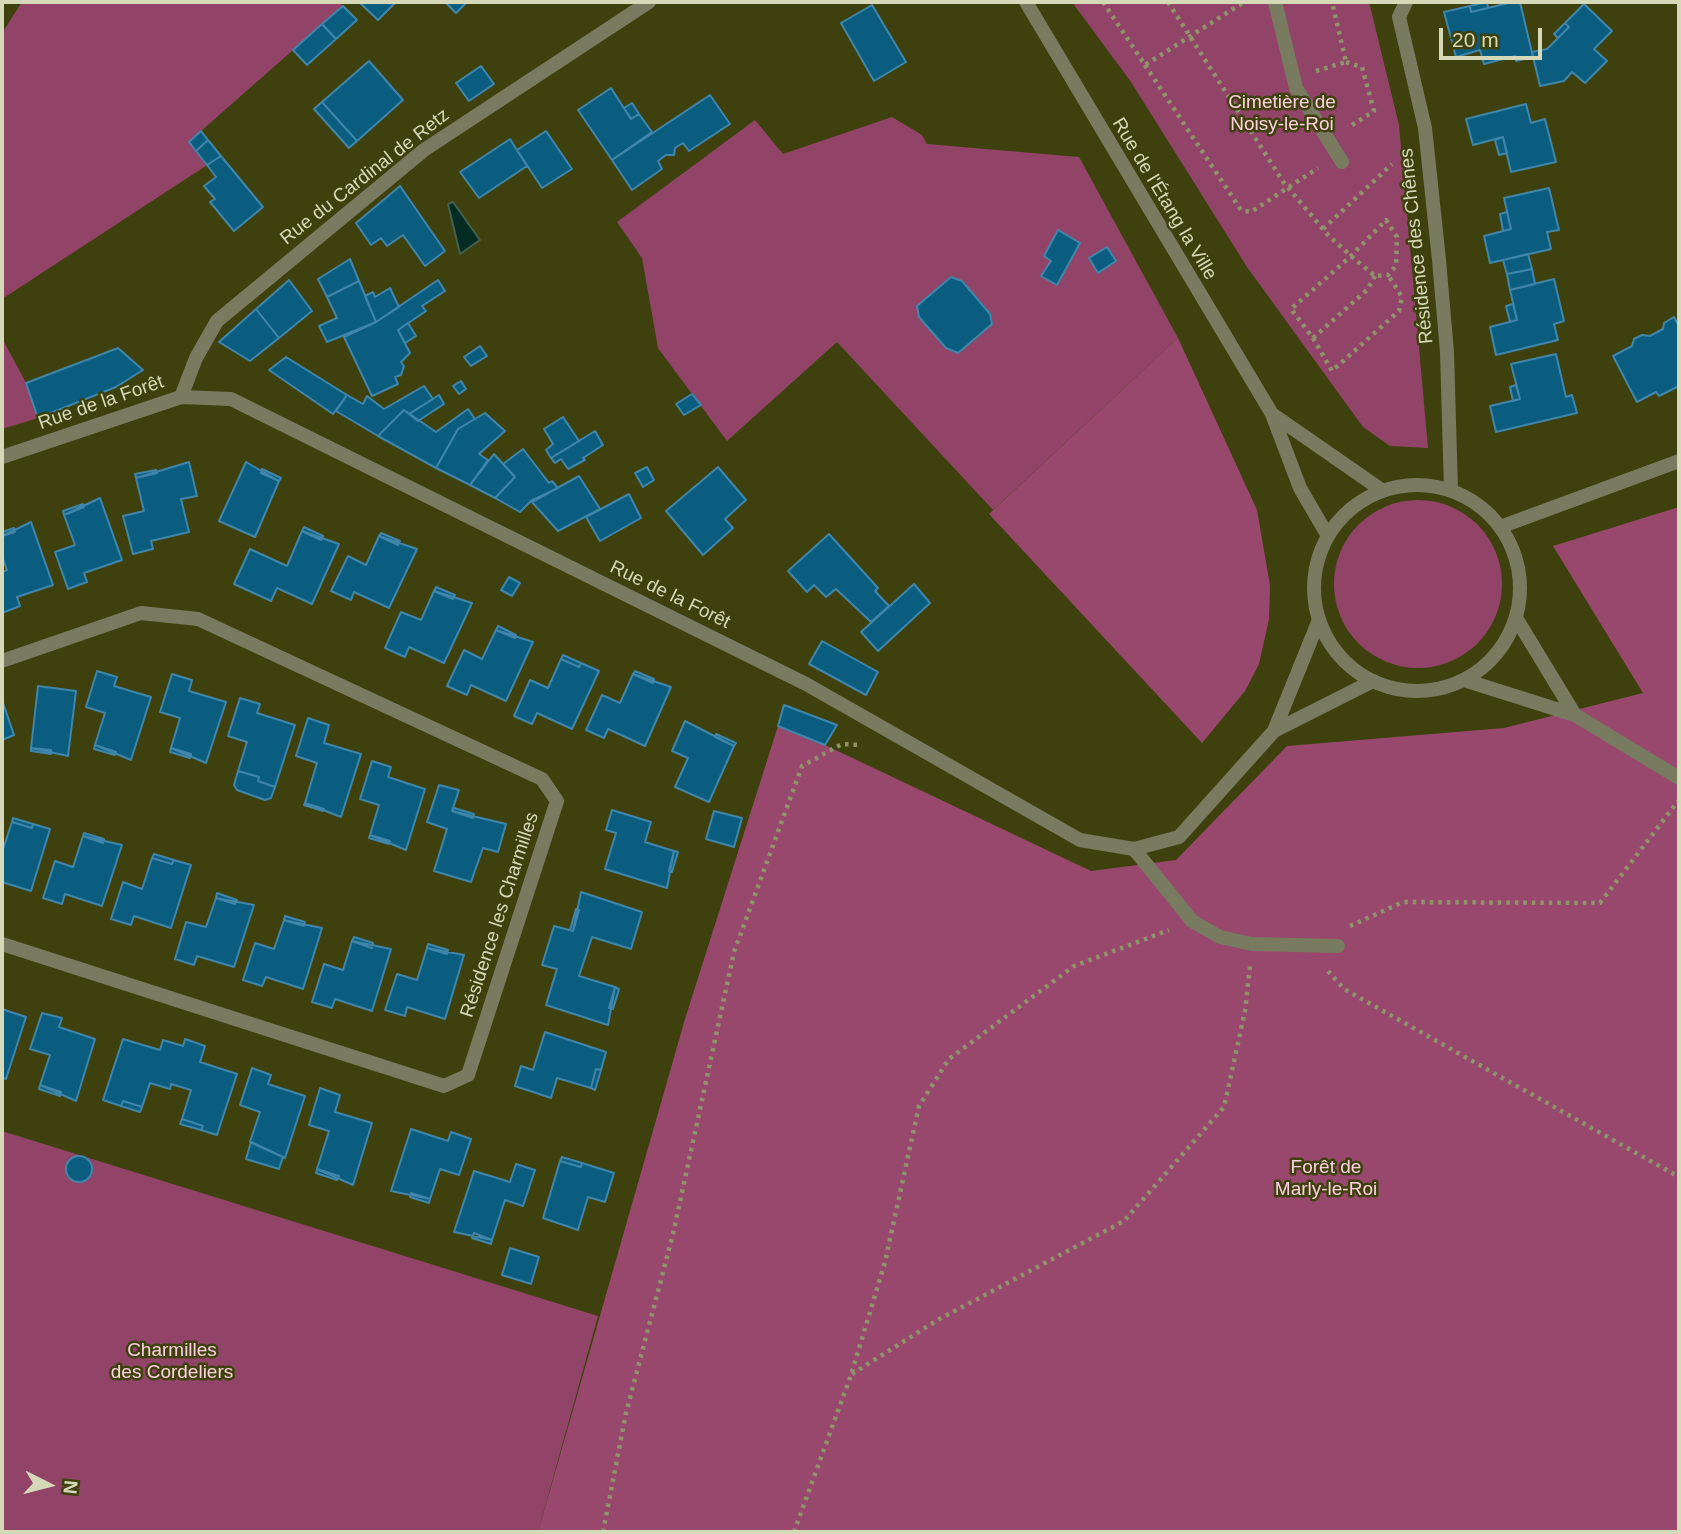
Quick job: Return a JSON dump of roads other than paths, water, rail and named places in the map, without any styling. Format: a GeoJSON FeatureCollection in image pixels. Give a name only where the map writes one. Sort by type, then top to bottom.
{"type":"FeatureCollection","features":[{"type":"Feature","properties":{"kind":"street","name":"Rue du Cardinal de Retz"},"geometry":{"type":"LineString","coordinates":[[181,397],[196,358],[217,321],[424,150],[649,2]]}},
{"type":"Feature","properties":{"kind":"street","name":"Rue de l'Étang la Ville"},"geometry":{"type":"LineString","coordinates":[[1026,2],[1272,414],[1300,488],[1328,536]]}},
{"type":"Feature","properties":{"kind":"street"},"geometry":{"type":"LineString","coordinates":[[1275,2],[1296,88],[1340,158]]}},
{"type":"Feature","properties":{"kind":"street","name":"Résidence des Chênes"},"geometry":{"type":"LineString","coordinates":[[1406,2],[1399,17],[1425,128],[1439,260],[1447,352],[1451,490]]}},
{"type":"Feature","properties":{"kind":"street","name":"Rue de la Forêt"},"geometry":{"type":"LineString","coordinates":[[2,457],[181,397],[231,399],[806,684],[1080,840],[1134,849],[1180,837],[1274,731],[1319,620]]}},
{"type":"Feature","properties":{"kind":"street","name":"Rue de l'Étang la Ville"},"geometry":{"type":"LineString","coordinates":[[1272,414],[1383,491]]}},
{"type":"Feature","properties":{"kind":"street"},"geometry":{"type":"LineString","coordinates":[[1500,527],[1679,461]]}},
{"type":"Feature","properties":{"kind":"street"},"geometry":{"type":"LineString","coordinates":[[1417,485],[1451,490],[1478,505],[1500,527],[1515,555],[1520,586],[1516,618],[1504,643],[1487,664],[1464,680],[1442,688],[1419,691],[1395,689],[1373,681],[1349,666],[1331,645],[1319,620],[1314,591],[1318,563],[1328,536],[1342,517],[1361,502],[1383,491],[1417,485]]}},
{"type":"Feature","properties":{"kind":"street","name":"Résidence les Charmilles"},"geometry":{"type":"LineString","coordinates":[[2,661],[141,613],[198,619],[542,779],[557,801],[468,1075],[444,1086],[2,944]]}},
{"type":"Feature","properties":{"kind":"street"},"geometry":{"type":"LineString","coordinates":[[1516,618],[1575,715]]}},
{"type":"Feature","properties":{"kind":"street"},"geometry":{"type":"LineString","coordinates":[[1464,680],[1575,715],[1679,778]]}},
{"type":"Feature","properties":{"kind":"street","name":"Rue de la Forêt"},"geometry":{"type":"LineString","coordinates":[[1274,731],[1373,681]]}},
{"type":"Feature","properties":{"kind":"street"},"geometry":{"type":"LineString","coordinates":[[1134,849],[1192,921],[1220,937],[1252,944],[1338,946]]}},
{"type":"Feature","properties":{"kind":"water"},"geometry":{"type":"Polygon","coordinates":[[[453,202],[480,240],[460,254],[448,204],[453,202]]]}},
{"type":"Feature","properties":{"kind":"park label","name":"Cimetière de Noisy-le-Roi"},"geometry":{"type":"Point","coordinates":[1282,114]}},
{"type":"Feature","properties":{"kind":"park label","name":"Forêt de Marly-le-Roi"},"geometry":{"type":"Point","coordinates":[1326,1179]}},
{"type":"Feature","properties":{"kind":"park label","name":"Charmilles des Cordeliers"},"geometry":{"type":"Point","coordinates":[172,1362]}}]}
